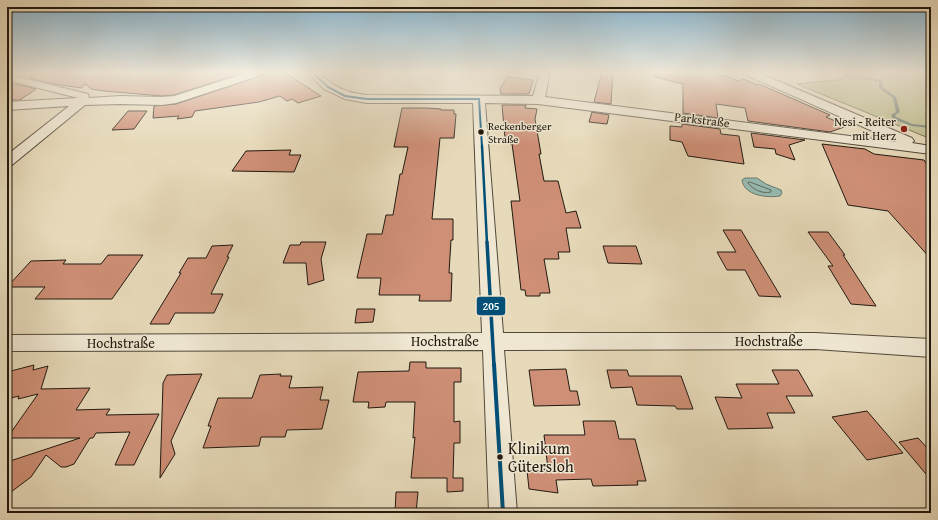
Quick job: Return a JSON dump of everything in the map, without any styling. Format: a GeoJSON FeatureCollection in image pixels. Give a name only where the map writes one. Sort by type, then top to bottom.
{"type":"FeatureCollection","features":[{"type":"Feature","properties":{"kind":"street"},"geometry":{"type":"LineString","coordinates":[[7,162],[82,102],[84,96]]}},
{"type":"Feature","properties":{"kind":"street"},"geometry":{"type":"LineString","coordinates":[[7,106],[120,100],[153,101],[176,99],[185,96]]}},
{"type":"Feature","properties":{"kind":"street","name":"Parkstraße"},"geometry":{"type":"LineString","coordinates":[[347,96],[367,99],[538,100],[931,150]]}},
{"type":"Feature","properties":{"kind":"street"},"geometry":{"type":"LineString","coordinates":[[805,96],[914,143],[917,148]]}},
{"type":"Feature","properties":{"kind":"street"},"geometry":{"type":"LineString","coordinates":[[479,99],[503,513]]}},
{"type":"Feature","properties":{"kind":"street","name":"Hochstraße"},"geometry":{"type":"LineString","coordinates":[[7,343],[815,341],[931,348]]}},
{"type":"Feature","properties":{"kind":"green space"},"geometry":{"type":"Polygon","coordinates":[[[827,96],[931,96],[931,139],[827,96]]]}},
{"type":"Feature","properties":{"kind":"water"},"geometry":{"type":"Polygon","coordinates":[[[745,178],[757,178],[766,184],[781,190],[782,193],[780,196],[769,197],[752,193],[747,190],[744,185],[742,180],[745,178]]]}},
{"type":"Feature","properties":{"kind":"building"},"geometry":{"type":"Polygon","coordinates":[[[7,96],[25,96],[20,100],[7,100],[7,96]]]}},
{"type":"Feature","properties":{"kind":"building"},"geometry":{"type":"Polygon","coordinates":[[[199,96],[279,96],[259,102],[195,111],[192,117],[177,119],[179,116],[153,118],[154,106],[176,104],[199,96]]]}},
{"type":"Feature","properties":{"kind":"building"},"geometry":{"type":"Polygon","coordinates":[[[280,96],[320,96],[298,103],[292,99],[287,101],[280,96]]]}},
{"type":"Feature","properties":{"kind":"building"},"geometry":{"type":"Polygon","coordinates":[[[596,96],[611,96],[611,104],[594,102],[596,96]]]}},
{"type":"Feature","properties":{"kind":"building"},"geometry":{"type":"Polygon","coordinates":[[[683,96],[787,96],[830,115],[826,117],[847,126],[830,132],[748,121],[745,108],[716,104],[718,118],[683,113],[683,96]]]}},
{"type":"Feature","properties":{"kind":"building"},"geometry":{"type":"Polygon","coordinates":[[[502,105],[526,105],[525,108],[537,109],[535,119],[544,181],[558,181],[566,213],[576,211],[581,228],[566,228],[570,252],[558,252],[559,259],[544,259],[550,293],[540,293],[540,296],[526,296],[525,290],[521,290],[511,201],[520,201],[512,144],[510,144],[509,138],[505,138],[502,105]]]}},
{"type":"Feature","properties":{"kind":"building"},"geometry":{"type":"Polygon","coordinates":[[[402,108],[454,110],[454,114],[456,114],[454,138],[440,138],[432,219],[453,219],[453,240],[451,240],[449,273],[452,273],[451,301],[419,301],[420,295],[379,295],[381,278],[357,278],[367,234],[382,234],[386,215],[393,215],[400,174],[402,174],[408,147],[394,147],[402,108]]]}},
{"type":"Feature","properties":{"kind":"building"},"geometry":{"type":"Polygon","coordinates":[[[128,111],[147,111],[134,129],[112,130],[128,111]]]}},
{"type":"Feature","properties":{"kind":"building"},"geometry":{"type":"Polygon","coordinates":[[[592,112],[609,115],[607,124],[589,122],[592,112]]]}},
{"type":"Feature","properties":{"kind":"building"},"geometry":{"type":"Polygon","coordinates":[[[682,124],[720,129],[721,134],[739,136],[744,164],[688,156],[682,142],[670,140],[670,126],[682,127],[682,124]]]}},
{"type":"Feature","properties":{"kind":"building"},"geometry":{"type":"Polygon","coordinates":[[[751,133],[805,140],[789,145],[795,160],[776,154],[775,149],[754,147],[751,133]]]}},
{"type":"Feature","properties":{"kind":"building"},"geometry":{"type":"Polygon","coordinates":[[[822,144],[865,149],[874,154],[924,160],[926,163],[931,164],[931,259],[888,211],[848,205],[822,144]]]}},
{"type":"Feature","properties":{"kind":"building"},"geometry":{"type":"Polygon","coordinates":[[[291,150],[289,155],[301,155],[294,172],[232,171],[246,151],[291,150]]]}},
{"type":"Feature","properties":{"kind":"building"},"geometry":{"type":"Polygon","coordinates":[[[723,230],[741,230],[781,297],[759,296],[745,270],[727,270],[717,252],[736,252],[723,230]]]}},
{"type":"Feature","properties":{"kind":"building"},"geometry":{"type":"Polygon","coordinates":[[[808,232],[828,232],[845,255],[843,255],[876,306],[851,304],[828,266],[833,266],[808,232]]]}},
{"type":"Feature","properties":{"kind":"building"},"geometry":{"type":"Polygon","coordinates":[[[301,242],[326,242],[321,259],[324,280],[308,285],[306,263],[283,263],[290,245],[300,245],[301,242]]]}},
{"type":"Feature","properties":{"kind":"building"},"geometry":{"type":"Polygon","coordinates":[[[233,245],[227,257],[229,257],[211,294],[223,294],[214,313],[175,313],[169,324],[150,324],[181,273],[179,273],[188,258],[206,258],[212,246],[233,245]]]}},
{"type":"Feature","properties":{"kind":"building"},"geometry":{"type":"Polygon","coordinates":[[[603,246],[636,246],[642,264],[608,263],[603,246]]]}},
{"type":"Feature","properties":{"kind":"building"},"geometry":{"type":"Polygon","coordinates":[[[108,255],[143,255],[112,299],[35,299],[45,287],[7,287],[31,261],[66,260],[63,264],[101,264],[108,255]]]}},
{"type":"Feature","properties":{"kind":"building"},"geometry":{"type":"Polygon","coordinates":[[[357,309],[375,309],[373,322],[355,323],[357,309]]]}},
{"type":"Feature","properties":{"kind":"building"},"geometry":{"type":"Polygon","coordinates":[[[410,362],[426,362],[426,368],[461,368],[461,382],[454,382],[454,422],[460,421],[460,443],[454,443],[453,478],[463,478],[463,491],[447,492],[447,478],[411,478],[415,437],[413,438],[415,402],[386,402],[385,407],[368,408],[369,402],[353,402],[358,372],[409,371],[410,362]]]}},
{"type":"Feature","properties":{"kind":"building"},"geometry":{"type":"Polygon","coordinates":[[[34,365],[33,370],[48,366],[41,389],[90,388],[76,410],[110,409],[106,415],[159,414],[134,465],[115,465],[130,432],[96,433],[93,438],[90,438],[74,464],[61,467],[46,455],[31,477],[7,495],[7,462],[80,438],[7,438],[38,394],[18,399],[19,396],[7,399],[7,372],[34,365]]]}},
{"type":"Feature","properties":{"kind":"building"},"geometry":{"type":"Polygon","coordinates":[[[566,369],[570,391],[577,391],[580,405],[534,406],[529,370],[566,369]]]}},
{"type":"Feature","properties":{"kind":"building"},"geometry":{"type":"Polygon","coordinates":[[[607,370],[627,370],[629,376],[681,376],[693,409],[677,409],[675,406],[637,405],[632,387],[611,388],[607,370]]]}},
{"type":"Feature","properties":{"kind":"building"},"geometry":{"type":"Polygon","coordinates":[[[772,370],[798,370],[813,396],[786,396],[795,413],[767,413],[773,428],[728,429],[715,397],[742,398],[736,384],[779,384],[772,370]]]}},
{"type":"Feature","properties":{"kind":"building"},"geometry":{"type":"Polygon","coordinates":[[[202,374],[171,441],[175,454],[160,478],[163,383],[167,375],[202,374]]]}},
{"type":"Feature","properties":{"kind":"building"},"geometry":{"type":"Polygon","coordinates":[[[281,374],[280,376],[292,376],[289,388],[323,387],[320,400],[329,400],[322,429],[287,430],[285,437],[261,437],[259,446],[203,448],[211,426],[208,426],[218,398],[252,398],[260,375],[281,374]]]}},
{"type":"Feature","properties":{"kind":"building"},"geometry":{"type":"Polygon","coordinates":[[[867,411],[903,453],[867,460],[832,417],[867,411]]]}},
{"type":"Feature","properties":{"kind":"building"},"geometry":{"type":"Polygon","coordinates":[[[583,421],[615,421],[619,439],[635,439],[646,481],[637,481],[638,485],[593,486],[591,479],[556,480],[558,493],[529,489],[527,470],[548,469],[544,435],[585,435],[583,421]]]}},
{"type":"Feature","properties":{"kind":"building"},"geometry":{"type":"Polygon","coordinates":[[[918,438],[931,452],[931,480],[899,442],[918,438]]]}},
{"type":"Feature","properties":{"kind":"building"},"geometry":{"type":"Polygon","coordinates":[[[396,492],[418,492],[416,513],[395,513],[396,492]]]}},
{"type":"Feature","properties":{"kind":"waterway"},"geometry":{"type":"LineString","coordinates":[[893,96],[895,98],[898,112],[893,115],[894,118],[912,125],[931,127]]}},
{"type":"Feature","properties":{"kind":"transit line","name":"205"},"geometry":{"type":"LineString","coordinates":[[347,96],[367,99],[479,99]]}},
{"type":"Feature","properties":{"kind":"transit line","name":"205"},"geometry":{"type":"LineString","coordinates":[[479,99],[503,513]]}},
{"type":"Feature","properties":{"kind":"place","name":"Nesi - Reiter mit Herz"},"geometry":{"type":"Point","coordinates":[904,129]}},
{"type":"Feature","properties":{"kind":"place","name":"Reckenberger Straße"},"geometry":{"type":"Point","coordinates":[481,132]}},
{"type":"Feature","properties":{"kind":"place","name":"Klinikum Gütersloh"},"geometry":{"type":"Point","coordinates":[500,457]}}]}
